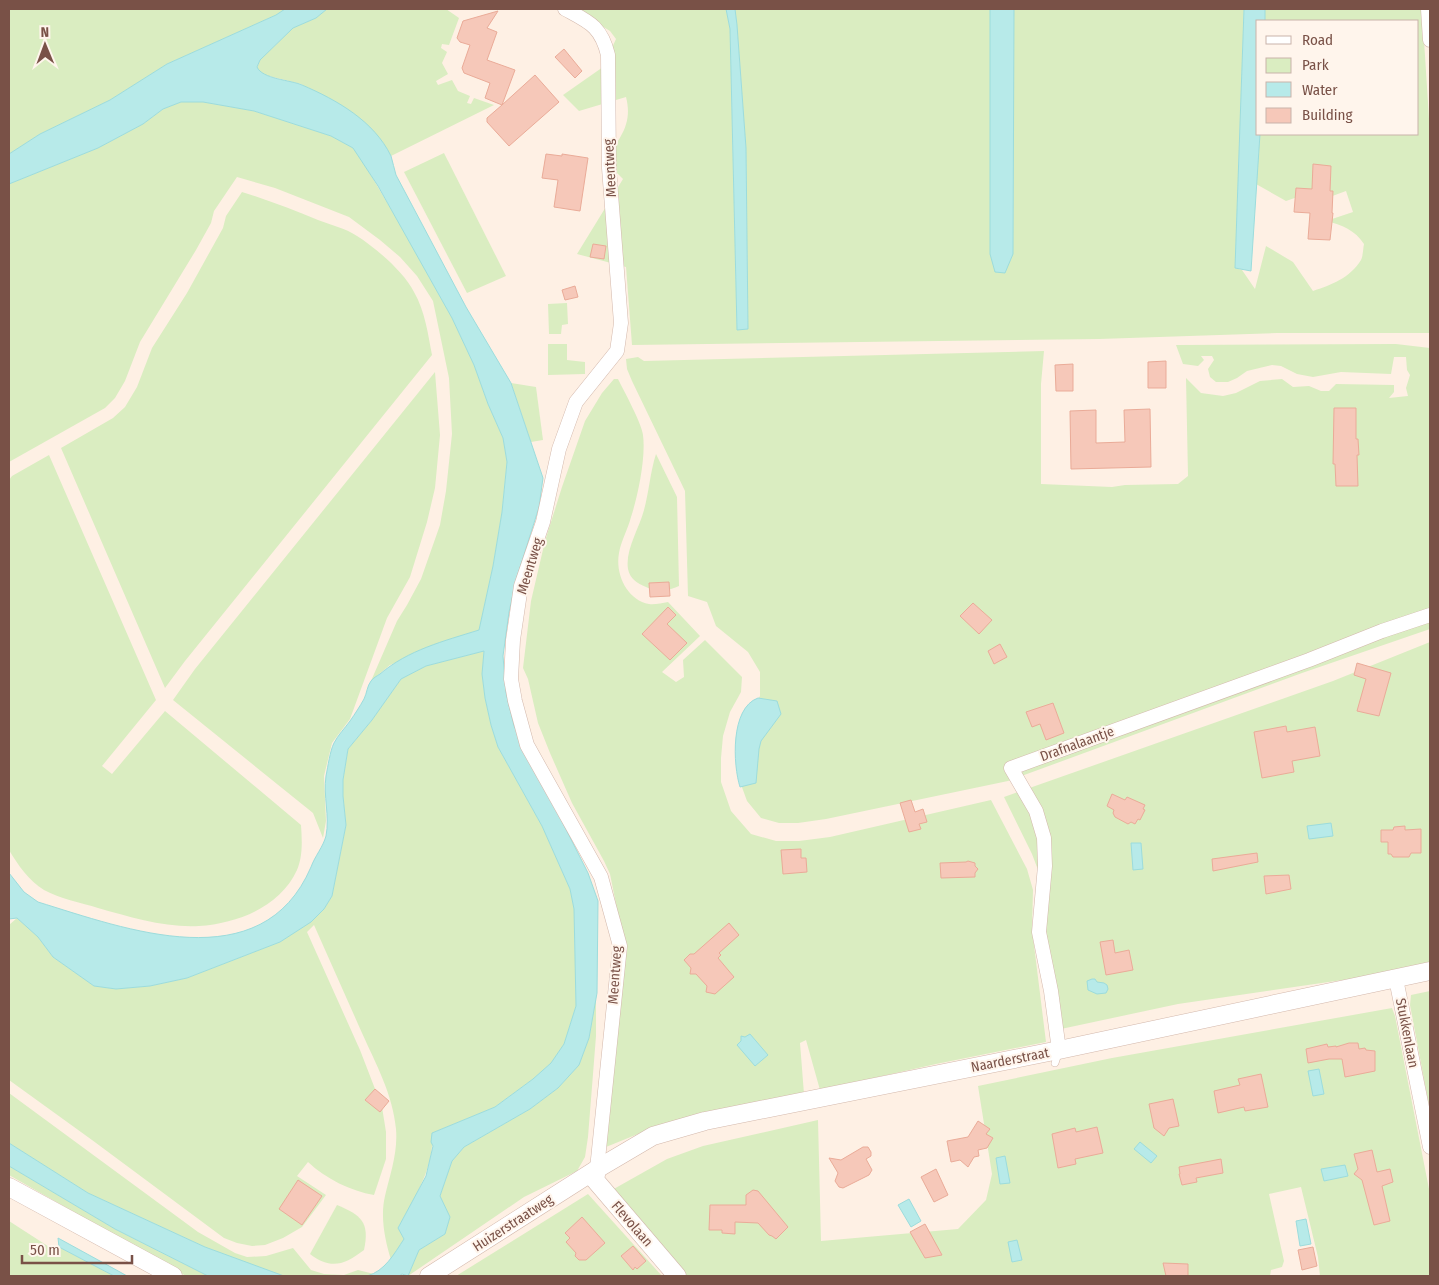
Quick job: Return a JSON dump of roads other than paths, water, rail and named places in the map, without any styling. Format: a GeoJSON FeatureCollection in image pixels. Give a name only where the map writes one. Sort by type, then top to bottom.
{"type":"FeatureCollection","features":[{"type":"Feature","properties":{"kind":"street","name":"Meentweg"},"geometry":{"type":"LineString","coordinates":[[564,9],[589,22],[604,39],[608,55],[609,168],[621,323],[618,351],[576,402],[559,449],[543,522],[521,586],[513,640],[511,679],[515,701],[528,745],[601,877],[620,946],[597,1169]]}},
{"type":"Feature","properties":{"kind":"street"},"geometry":{"type":"LineString","coordinates":[[1428,9],[1430,40]]}},
{"type":"Feature","properties":{"kind":"street","name":"Drafnalaantje"},"geometry":{"type":"LineString","coordinates":[[1057,1057],[1050,991],[1039,932],[1045,866],[1044,838],[1036,811],[1011,768],[1430,615]]}},
{"type":"Feature","properties":{"kind":"street","name":"Naarderstraat"},"geometry":{"type":"LineString","coordinates":[[597,1169],[653,1136],[705,1121],[1057,1057],[1430,971]]}},
{"type":"Feature","properties":{"kind":"street","name":"Stukkenlaan"},"geometry":{"type":"LineString","coordinates":[[1396,979],[1430,1147]]}},
{"type":"Feature","properties":{"kind":"street","name":"Huizerstraatweg"},"geometry":{"type":"LineString","coordinates":[[429,1276],[597,1169]]}},
{"type":"Feature","properties":{"kind":"street","name":"Flevolaan"},"geometry":{"type":"LineString","coordinates":[[597,1169],[595,1180],[677,1276]]}},
{"type":"Feature","properties":{"kind":"street"},"geometry":{"type":"LineString","coordinates":[[9,1188],[173,1276]]}},
{"type":"Feature","properties":{"kind":"water"},"geometry":{"type":"Polygon","coordinates":[[[285,9],[327,9],[316,18],[293,28],[260,60],[257,67],[265,74],[302,85],[341,105],[365,122],[375,132],[391,156],[396,175],[466,307],[511,383],[543,478],[539,507],[517,577],[509,612],[503,656],[506,693],[514,726],[588,873],[598,901],[597,993],[589,1038],[579,1065],[558,1088],[530,1109],[464,1147],[452,1161],[440,1196],[450,1217],[445,1234],[419,1250],[408,1276],[402,1274],[399,1276],[367,1276],[384,1266],[404,1239],[398,1228],[426,1176],[433,1146],[431,1142],[432,1133],[495,1107],[533,1079],[551,1063],[564,1044],[576,1006],[574,909],[570,889],[542,826],[498,747],[485,698],[482,674],[484,651],[426,666],[401,679],[372,720],[348,749],[343,780],[346,825],[332,896],[324,909],[311,922],[280,942],[187,978],[150,986],[116,989],[94,986],[53,957],[38,937],[17,918],[9,919],[9,873],[24,892],[38,902],[111,924],[150,933],[189,937],[226,935],[260,924],[289,902],[323,844],[327,828],[325,784],[331,750],[364,699],[371,681],[414,652],[479,630],[502,512],[507,462],[503,438],[474,365],[452,318],[378,186],[353,148],[331,136],[254,111],[203,102],[181,102],[163,109],[143,124],[98,148],[9,184],[9,154],[40,134],[110,100],[167,64],[276,15],[285,9]]]}},
{"type":"Feature","properties":{"kind":"water"},"geometry":{"type":"Polygon","coordinates":[[[726,9],[735,9],[746,148],[748,329],[737,330],[730,29],[726,9]]]}},
{"type":"Feature","properties":{"kind":"water"},"geometry":{"type":"Polygon","coordinates":[[[990,9],[1014,9],[1013,254],[1005,273],[995,272],[990,254],[990,9]]]}},
{"type":"Feature","properties":{"kind":"water"},"geometry":{"type":"Polygon","coordinates":[[[1244,9],[1265,9],[1265,20],[1256,20],[1256,135],[1260,135],[1251,271],[1235,268],[1244,9]]]}},
{"type":"Feature","properties":{"kind":"water"},"geometry":{"type":"Polygon","coordinates":[[[758,698],[777,701],[781,714],[761,741],[756,783],[740,787],[735,752],[738,725],[742,713],[749,704],[758,698]]]}},
{"type":"Feature","properties":{"kind":"water"},"geometry":{"type":"Polygon","coordinates":[[[1331,823],[1333,836],[1309,839],[1307,826],[1331,823]]]}},
{"type":"Feature","properties":{"kind":"water"},"geometry":{"type":"Polygon","coordinates":[[[1131,843],[1141,843],[1143,869],[1133,870],[1131,843]]]}},
{"type":"Feature","properties":{"kind":"water"},"geometry":{"type":"Polygon","coordinates":[[[1092,979],[1107,985],[1106,993],[1097,994],[1088,990],[1087,981],[1092,979]]]}},
{"type":"Feature","properties":{"kind":"water"},"geometry":{"type":"Polygon","coordinates":[[[750,1034],[768,1055],[755,1066],[737,1045],[741,1041],[741,1036],[745,1037],[750,1034]]]}},
{"type":"Feature","properties":{"kind":"water"},"geometry":{"type":"Polygon","coordinates":[[[1319,1069],[1324,1094],[1313,1096],[1308,1071],[1319,1069]]]}},
{"type":"Feature","properties":{"kind":"water"},"geometry":{"type":"Polygon","coordinates":[[[1140,1142],[1157,1156],[1151,1163],[1134,1149],[1140,1142]]]}},
{"type":"Feature","properties":{"kind":"water"},"geometry":{"type":"Polygon","coordinates":[[[9,1143],[88,1193],[205,1247],[284,1276],[208,1276],[115,1229],[9,1166],[9,1143]]]}},
{"type":"Feature","properties":{"kind":"water"},"geometry":{"type":"Polygon","coordinates":[[[1005,1156],[1010,1183],[1000,1184],[996,1158],[1005,1156]]]}},
{"type":"Feature","properties":{"kind":"water"},"geometry":{"type":"Polygon","coordinates":[[[1345,1165],[1348,1176],[1324,1181],[1321,1169],[1345,1165]]]}},
{"type":"Feature","properties":{"kind":"water"},"geometry":{"type":"Polygon","coordinates":[[[909,1199],[921,1221],[911,1227],[898,1205],[909,1199]]]}},
{"type":"Feature","properties":{"kind":"water"},"geometry":{"type":"Polygon","coordinates":[[[1306,1219],[1311,1244],[1300,1246],[1296,1221],[1306,1219]]]}},
{"type":"Feature","properties":{"kind":"water"},"geometry":{"type":"Polygon","coordinates":[[[58,1238],[127,1276],[114,1276],[59,1247],[58,1238]]]}},
{"type":"Feature","properties":{"kind":"water"},"geometry":{"type":"Polygon","coordinates":[[[1017,1240],[1022,1260],[1012,1262],[1008,1242],[1017,1240]]]}}]}
